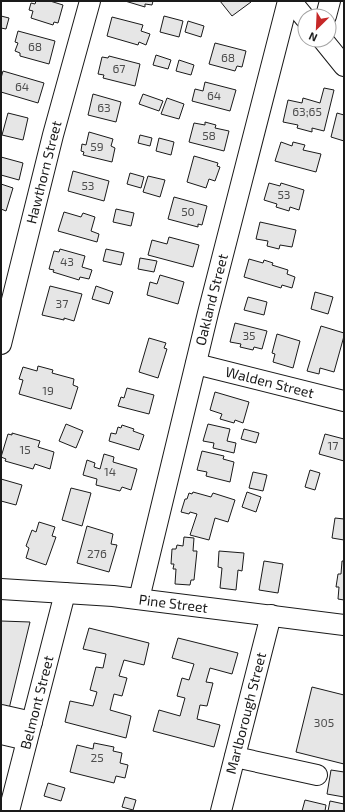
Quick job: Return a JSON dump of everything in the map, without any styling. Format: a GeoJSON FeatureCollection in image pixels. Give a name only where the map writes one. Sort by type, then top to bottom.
{"type":"FeatureCollection","features":[{"type":"Feature","properties":{"kind":"street","name":"Hawthorn Street"},"geometry":{"type":"LineString","coordinates":[[1,344],[53,136],[90,1]]}},
{"type":"Feature","properties":{"kind":"street","name":"Oakland Street"},"geometry":{"type":"LineString","coordinates":[[139,599],[196,364],[288,1]]}},
{"type":"Feature","properties":{"kind":"street"},"geometry":{"type":"LineString","coordinates":[[329,48],[344,66]]}},
{"type":"Feature","properties":{"kind":"street","name":"Walden Street"},"geometry":{"type":"LineString","coordinates":[[196,364],[344,401]]}},
{"type":"Feature","properties":{"kind":"street","name":"Pine Street"},"geometry":{"type":"LineString","coordinates":[[1,589],[139,599],[344,625]]}},
{"type":"Feature","properties":{"kind":"street","name":"Belmont Street"},"geometry":{"type":"LineString","coordinates":[[9,811],[65,593]]}},
{"type":"Feature","properties":{"kind":"street","name":"Marlborough Street"},"geometry":{"type":"LineString","coordinates":[[221,811],[271,615]]}},
{"type":"Feature","properties":{"kind":"street"},"geometry":{"type":"LineString","coordinates":[[1,715],[30,731]]}},
{"type":"Feature","properties":{"kind":"street"},"geometry":{"type":"LineString","coordinates":[[1,734],[30,731]]}},
{"type":"Feature","properties":{"kind":"street"},"geometry":{"type":"LineString","coordinates":[[235,757],[317,775]]}},
{"type":"Feature","properties":{"kind":"building"},"geometry":{"type":"Polygon","coordinates":[[[36,1],[50,1],[63,5],[58,23],[54,22],[53,25],[31,18],[33,11],[29,10],[31,3],[35,4],[36,1]]]}},
{"type":"Feature","properties":{"kind":"building"},"geometry":{"type":"Polygon","coordinates":[[[125,1],[153,1],[152,5],[145,4],[145,7],[125,1]]]}},
{"type":"Feature","properties":{"kind":"building"},"geometry":{"type":"Polygon","coordinates":[[[220,1],[250,1],[251,2],[232,16],[220,1]]]}},
{"type":"Feature","properties":{"kind":"building"},"geometry":{"type":"Polygon","coordinates":[[[1,16],[9,18],[6,29],[1,28],[1,16]]]}},
{"type":"Feature","properties":{"kind":"building"},"geometry":{"type":"Polygon","coordinates":[[[164,16],[183,21],[179,37],[160,32],[164,16]]]}},
{"type":"Feature","properties":{"kind":"building"},"geometry":{"type":"Polygon","coordinates":[[[112,17],[143,25],[141,31],[150,34],[146,45],[139,42],[138,45],[107,36],[112,17]]]}},
{"type":"Feature","properties":{"kind":"building"},"geometry":{"type":"Polygon","coordinates":[[[188,21],[204,26],[201,37],[185,32],[188,21]]]}},
{"type":"Feature","properties":{"kind":"building"},"geometry":{"type":"Polygon","coordinates":[[[18,31],[55,41],[49,64],[20,56],[20,53],[15,51],[18,43],[15,42],[18,31]]]}},
{"type":"Feature","properties":{"kind":"building"},"geometry":{"type":"Polygon","coordinates":[[[215,43],[246,51],[242,67],[237,66],[235,71],[209,64],[215,43]]]}},
{"type":"Feature","properties":{"kind":"building"},"geometry":{"type":"Polygon","coordinates":[[[156,55],[171,60],[168,69],[153,65],[156,55]]]}},
{"type":"Feature","properties":{"kind":"building"},"geometry":{"type":"Polygon","coordinates":[[[109,56],[140,64],[135,86],[103,78],[104,75],[98,74],[102,57],[108,58],[109,56]]]}},
{"type":"Feature","properties":{"kind":"building"},"geometry":{"type":"Polygon","coordinates":[[[179,60],[194,65],[191,75],[176,71],[179,60]]]}},
{"type":"Feature","properties":{"kind":"building"},"geometry":{"type":"Polygon","coordinates":[[[3,71],[44,83],[38,103],[1,92],[1,78],[3,71]]]}},
{"type":"Feature","properties":{"kind":"building"},"geometry":{"type":"Polygon","coordinates":[[[205,82],[236,90],[230,111],[192,101],[195,89],[203,91],[205,82]]]}},
{"type":"Feature","properties":{"kind":"building"},"geometry":{"type":"Polygon","coordinates":[[[324,88],[334,90],[324,131],[312,128],[312,132],[297,128],[298,125],[283,122],[288,100],[302,103],[303,98],[320,103],[324,88]]]}},
{"type":"Feature","properties":{"kind":"building"},"geometry":{"type":"Polygon","coordinates":[[[93,94],[121,102],[116,122],[88,115],[93,94]]]}},
{"type":"Feature","properties":{"kind":"building"},"geometry":{"type":"Polygon","coordinates":[[[143,94],[163,101],[159,111],[139,104],[143,94]]]}},
{"type":"Feature","properties":{"kind":"building"},"geometry":{"type":"Polygon","coordinates":[[[167,98],[184,104],[179,119],[161,114],[167,98]]]}},
{"type":"Feature","properties":{"kind":"building"},"geometry":{"type":"Polygon","coordinates":[[[8,113],[28,118],[23,140],[2,135],[8,113]]]}},
{"type":"Feature","properties":{"kind":"building"},"geometry":{"type":"Polygon","coordinates":[[[337,113],[344,115],[344,141],[331,137],[337,113]]]}},
{"type":"Feature","properties":{"kind":"building"},"geometry":{"type":"Polygon","coordinates":[[[205,122],[216,125],[215,128],[229,131],[224,151],[189,142],[194,123],[205,125],[205,122]]]}},
{"type":"Feature","properties":{"kind":"building"},"geometry":{"type":"Polygon","coordinates":[[[89,132],[113,139],[111,146],[115,148],[112,162],[83,155],[84,152],[81,151],[82,144],[86,145],[89,132]]]}},
{"type":"Feature","properties":{"kind":"building"},"geometry":{"type":"Polygon","coordinates":[[[140,135],[152,138],[150,146],[138,143],[140,135]]]}},
{"type":"Feature","properties":{"kind":"building"},"geometry":{"type":"Polygon","coordinates":[[[159,138],[174,142],[171,155],[156,151],[159,138]]]}},
{"type":"Feature","properties":{"kind":"building"},"geometry":{"type":"Polygon","coordinates":[[[281,142],[292,146],[293,142],[305,145],[303,150],[321,154],[316,172],[275,161],[281,142]]]}},
{"type":"Feature","properties":{"kind":"building"},"geometry":{"type":"Polygon","coordinates":[[[194,156],[218,163],[217,166],[220,167],[215,181],[209,179],[206,188],[187,182],[194,156]]]}},
{"type":"Feature","properties":{"kind":"building"},"geometry":{"type":"Polygon","coordinates":[[[1,157],[23,163],[19,180],[1,175],[1,157]]]}},
{"type":"Feature","properties":{"kind":"building"},"geometry":{"type":"Polygon","coordinates":[[[73,171],[109,181],[104,201],[68,191],[73,171]]]}},
{"type":"Feature","properties":{"kind":"building"},"geometry":{"type":"Polygon","coordinates":[[[130,173],[144,177],[141,188],[127,184],[130,173]]]}},
{"type":"Feature","properties":{"kind":"building"},"geometry":{"type":"Polygon","coordinates":[[[148,176],[165,180],[160,197],[143,192],[148,176]]]}},
{"type":"Feature","properties":{"kind":"building"},"geometry":{"type":"Polygon","coordinates":[[[269,183],[280,186],[281,183],[304,190],[299,210],[290,207],[289,211],[276,207],[277,204],[264,200],[269,183]]]}},
{"type":"Feature","properties":{"kind":"building"},"geometry":{"type":"Polygon","coordinates":[[[1,184],[13,188],[6,211],[1,209],[1,184]]]}},
{"type":"Feature","properties":{"kind":"building"},"geometry":{"type":"Polygon","coordinates":[[[174,197],[207,206],[202,225],[198,224],[198,227],[168,219],[174,197]]]}},
{"type":"Feature","properties":{"kind":"building"},"geometry":{"type":"Polygon","coordinates":[[[116,209],[134,213],[131,226],[113,222],[116,209]]]}},
{"type":"Feature","properties":{"kind":"building"},"geometry":{"type":"Polygon","coordinates":[[[64,212],[81,217],[83,213],[95,217],[91,231],[99,234],[97,242],[58,231],[64,212]]]}},
{"type":"Feature","properties":{"kind":"building"},"geometry":{"type":"Polygon","coordinates":[[[260,222],[296,230],[292,247],[280,245],[279,249],[267,246],[268,241],[256,239],[260,222]]]}},
{"type":"Feature","properties":{"kind":"building"},"geometry":{"type":"Polygon","coordinates":[[[169,237],[199,245],[193,267],[148,255],[152,240],[167,244],[169,237]]]}},
{"type":"Feature","properties":{"kind":"building"},"geometry":{"type":"Polygon","coordinates":[[[60,249],[85,256],[82,267],[92,270],[89,279],[80,277],[79,280],[53,272],[54,270],[49,269],[54,251],[59,252],[60,249]]]}},
{"type":"Feature","properties":{"kind":"building"},"geometry":{"type":"Polygon","coordinates":[[[106,249],[124,253],[121,265],[103,261],[106,249]]]}},
{"type":"Feature","properties":{"kind":"building"},"geometry":{"type":"Polygon","coordinates":[[[140,258],[157,261],[154,272],[138,269],[140,258]]]}},
{"type":"Feature","properties":{"kind":"building"},"geometry":{"type":"Polygon","coordinates":[[[249,259],[263,263],[264,260],[273,263],[272,265],[288,270],[287,274],[295,277],[292,288],[282,285],[281,288],[244,277],[249,259]]]}},
{"type":"Feature","properties":{"kind":"building"},"geometry":{"type":"Polygon","coordinates":[[[160,275],[184,282],[178,304],[147,295],[150,282],[157,284],[160,275]]]}},
{"type":"Feature","properties":{"kind":"building"},"geometry":{"type":"Polygon","coordinates":[[[50,286],[82,294],[74,321],[42,315],[50,286]]]}},
{"type":"Feature","properties":{"kind":"building"},"geometry":{"type":"Polygon","coordinates":[[[96,286],[113,292],[109,304],[92,299],[96,286]]]}},
{"type":"Feature","properties":{"kind":"building"},"geometry":{"type":"Polygon","coordinates":[[[315,292],[333,297],[328,314],[311,309],[315,292]]]}},
{"type":"Feature","properties":{"kind":"building"},"geometry":{"type":"Polygon","coordinates":[[[248,297],[267,302],[264,315],[244,310],[248,297]]]}},
{"type":"Feature","properties":{"kind":"building"},"geometry":{"type":"Polygon","coordinates":[[[235,323],[267,331],[262,349],[254,347],[253,350],[240,347],[241,344],[230,342],[235,323]]]}},
{"type":"Feature","properties":{"kind":"building"},"geometry":{"type":"Polygon","coordinates":[[[321,326],[344,333],[344,336],[334,372],[320,368],[319,374],[307,371],[321,326]]]}},
{"type":"Feature","properties":{"kind":"building"},"geometry":{"type":"Polygon","coordinates":[[[277,334],[300,341],[293,368],[273,362],[275,354],[272,353],[277,334]]]}},
{"type":"Feature","properties":{"kind":"building"},"geometry":{"type":"Polygon","coordinates":[[[149,338],[166,343],[164,348],[167,349],[158,378],[139,372],[149,338]]]}},
{"type":"Feature","properties":{"kind":"building"},"geometry":{"type":"Polygon","coordinates":[[[38,366],[53,370],[52,373],[74,379],[73,385],[78,387],[71,409],[19,394],[23,380],[19,379],[23,367],[37,371],[38,366]]]}},
{"type":"Feature","properties":{"kind":"building"},"geometry":{"type":"Polygon","coordinates":[[[127,388],[154,395],[149,414],[118,406],[121,397],[124,398],[127,388]]]}},
{"type":"Feature","properties":{"kind":"building"},"geometry":{"type":"Polygon","coordinates":[[[215,392],[249,402],[243,423],[235,420],[234,423],[220,419],[222,414],[210,410],[215,392]]]}},
{"type":"Feature","properties":{"kind":"building"},"geometry":{"type":"Polygon","coordinates":[[[66,424],[83,431],[76,448],[59,441],[66,424]]]}},
{"type":"Feature","properties":{"kind":"building"},"geometry":{"type":"Polygon","coordinates":[[[208,424],[230,429],[227,441],[236,443],[234,453],[213,448],[214,443],[203,441],[208,424]]]}},
{"type":"Feature","properties":{"kind":"building"},"geometry":{"type":"Polygon","coordinates":[[[122,425],[134,429],[133,431],[144,435],[139,450],[109,441],[111,433],[116,434],[118,427],[121,428],[122,425]]]}},
{"type":"Feature","properties":{"kind":"building"},"geometry":{"type":"Polygon","coordinates":[[[244,429],[259,433],[256,443],[241,439],[244,429]]]}},
{"type":"Feature","properties":{"kind":"building"},"geometry":{"type":"Polygon","coordinates":[[[12,433],[40,441],[38,447],[54,452],[50,469],[35,464],[33,469],[5,461],[6,459],[1,457],[8,434],[12,435],[12,433]]]}},
{"type":"Feature","properties":{"kind":"building"},"geometry":{"type":"Polygon","coordinates":[[[325,434],[344,439],[344,461],[319,454],[325,434]]]}},
{"type":"Feature","properties":{"kind":"building"},"geometry":{"type":"Polygon","coordinates":[[[202,451],[224,456],[223,459],[234,462],[230,482],[206,476],[207,472],[197,470],[202,451]]]}},
{"type":"Feature","properties":{"kind":"building"},"geometry":{"type":"Polygon","coordinates":[[[104,454],[114,457],[113,462],[137,469],[131,490],[122,487],[120,491],[96,485],[97,479],[83,475],[87,460],[95,463],[94,467],[100,469],[104,454]]]}},
{"type":"Feature","properties":{"kind":"building"},"geometry":{"type":"Polygon","coordinates":[[[310,470],[320,473],[315,490],[305,487],[310,470]]]}},
{"type":"Feature","properties":{"kind":"building"},"geometry":{"type":"Polygon","coordinates":[[[253,472],[267,475],[263,491],[249,488],[253,472]]]}},
{"type":"Feature","properties":{"kind":"building"},"geometry":{"type":"Polygon","coordinates":[[[1,479],[22,485],[16,505],[1,501],[1,479]]]}},
{"type":"Feature","properties":{"kind":"building"},"geometry":{"type":"Polygon","coordinates":[[[71,488],[91,493],[82,526],[62,520],[71,488]]]}},
{"type":"Feature","properties":{"kind":"building"},"geometry":{"type":"Polygon","coordinates":[[[193,492],[211,497],[213,493],[235,500],[228,522],[215,518],[209,540],[190,535],[197,514],[181,512],[185,499],[187,499],[189,493],[192,494],[193,492]]]}},
{"type":"Feature","properties":{"kind":"building"},"geometry":{"type":"Polygon","coordinates":[[[247,492],[261,497],[256,512],[242,507],[247,492]]]}},
{"type":"Feature","properties":{"kind":"building"},"geometry":{"type":"Polygon","coordinates":[[[335,518],[344,519],[344,540],[332,538],[335,518]]]}},
{"type":"Feature","properties":{"kind":"building"},"geometry":{"type":"Polygon","coordinates":[[[39,522],[55,527],[52,536],[56,537],[46,565],[26,558],[29,548],[26,546],[32,530],[36,532],[39,522]]]}},
{"type":"Feature","properties":{"kind":"building"},"geometry":{"type":"Polygon","coordinates":[[[87,526],[113,534],[111,544],[117,545],[109,572],[77,563],[87,526]]]}},
{"type":"Feature","properties":{"kind":"building"},"geometry":{"type":"Polygon","coordinates":[[[184,537],[194,538],[193,551],[197,551],[194,580],[191,580],[190,585],[175,584],[176,569],[173,569],[174,564],[171,564],[172,549],[176,549],[177,545],[183,546],[184,537]]]}},
{"type":"Feature","properties":{"kind":"building"},"geometry":{"type":"Polygon","coordinates":[[[219,551],[244,553],[242,571],[238,570],[236,590],[220,588],[222,568],[218,567],[219,551]]]}},
{"type":"Feature","properties":{"kind":"building"},"geometry":{"type":"Polygon","coordinates":[[[264,561],[283,564],[278,593],[259,590],[264,561]]]}},
{"type":"Feature","properties":{"kind":"building"},"geometry":{"type":"Polygon","coordinates":[[[342,561],[344,561],[344,600],[338,599],[339,587],[336,587],[338,574],[341,574],[342,561]]]}},
{"type":"Feature","properties":{"kind":"building"},"geometry":{"type":"Polygon","coordinates":[[[1,621],[30,622],[8,713],[1,712],[1,621]]]}},
{"type":"Feature","properties":{"kind":"building"},"geometry":{"type":"Polygon","coordinates":[[[89,628],[149,643],[144,665],[124,660],[119,676],[127,678],[122,696],[114,694],[110,710],[131,716],[126,738],[65,722],[70,701],[93,706],[97,692],[90,690],[96,667],[103,668],[106,654],[83,649],[89,628]]]}},
{"type":"Feature","properties":{"kind":"building"},"geometry":{"type":"Polygon","coordinates":[[[178,638],[238,653],[232,674],[210,668],[206,682],[213,683],[207,706],[200,705],[197,719],[220,725],[214,747],[153,731],[159,710],[180,716],[185,698],[177,696],[182,678],[189,680],[194,664],[172,658],[178,638]]]}},
{"type":"Feature","properties":{"kind":"building"},"geometry":{"type":"Polygon","coordinates":[[[312,687],[344,695],[344,764],[296,752],[312,687]]]}},
{"type":"Feature","properties":{"kind":"building"},"geometry":{"type":"Polygon","coordinates":[[[94,743],[114,747],[113,751],[122,753],[120,763],[128,765],[125,778],[116,776],[114,783],[70,772],[77,745],[93,749],[94,743]]]}},
{"type":"Feature","properties":{"kind":"building"},"geometry":{"type":"Polygon","coordinates":[[[331,770],[344,772],[344,797],[327,794],[331,770]]]}},
{"type":"Feature","properties":{"kind":"building"},"geometry":{"type":"Polygon","coordinates":[[[48,783],[65,788],[61,801],[44,796],[48,783]]]}},
{"type":"Feature","properties":{"kind":"building"},"geometry":{"type":"Polygon","coordinates":[[[125,797],[136,800],[133,810],[122,807],[125,797]]]}},
{"type":"Feature","properties":{"kind":"building"},"geometry":{"type":"Polygon","coordinates":[[[305,800],[326,805],[325,811],[302,811],[305,800]]]}},
{"type":"Feature","properties":{"kind":"building"},"geometry":{"type":"Polygon","coordinates":[[[330,801],[344,804],[344,811],[328,811],[330,801]]]}}]}
